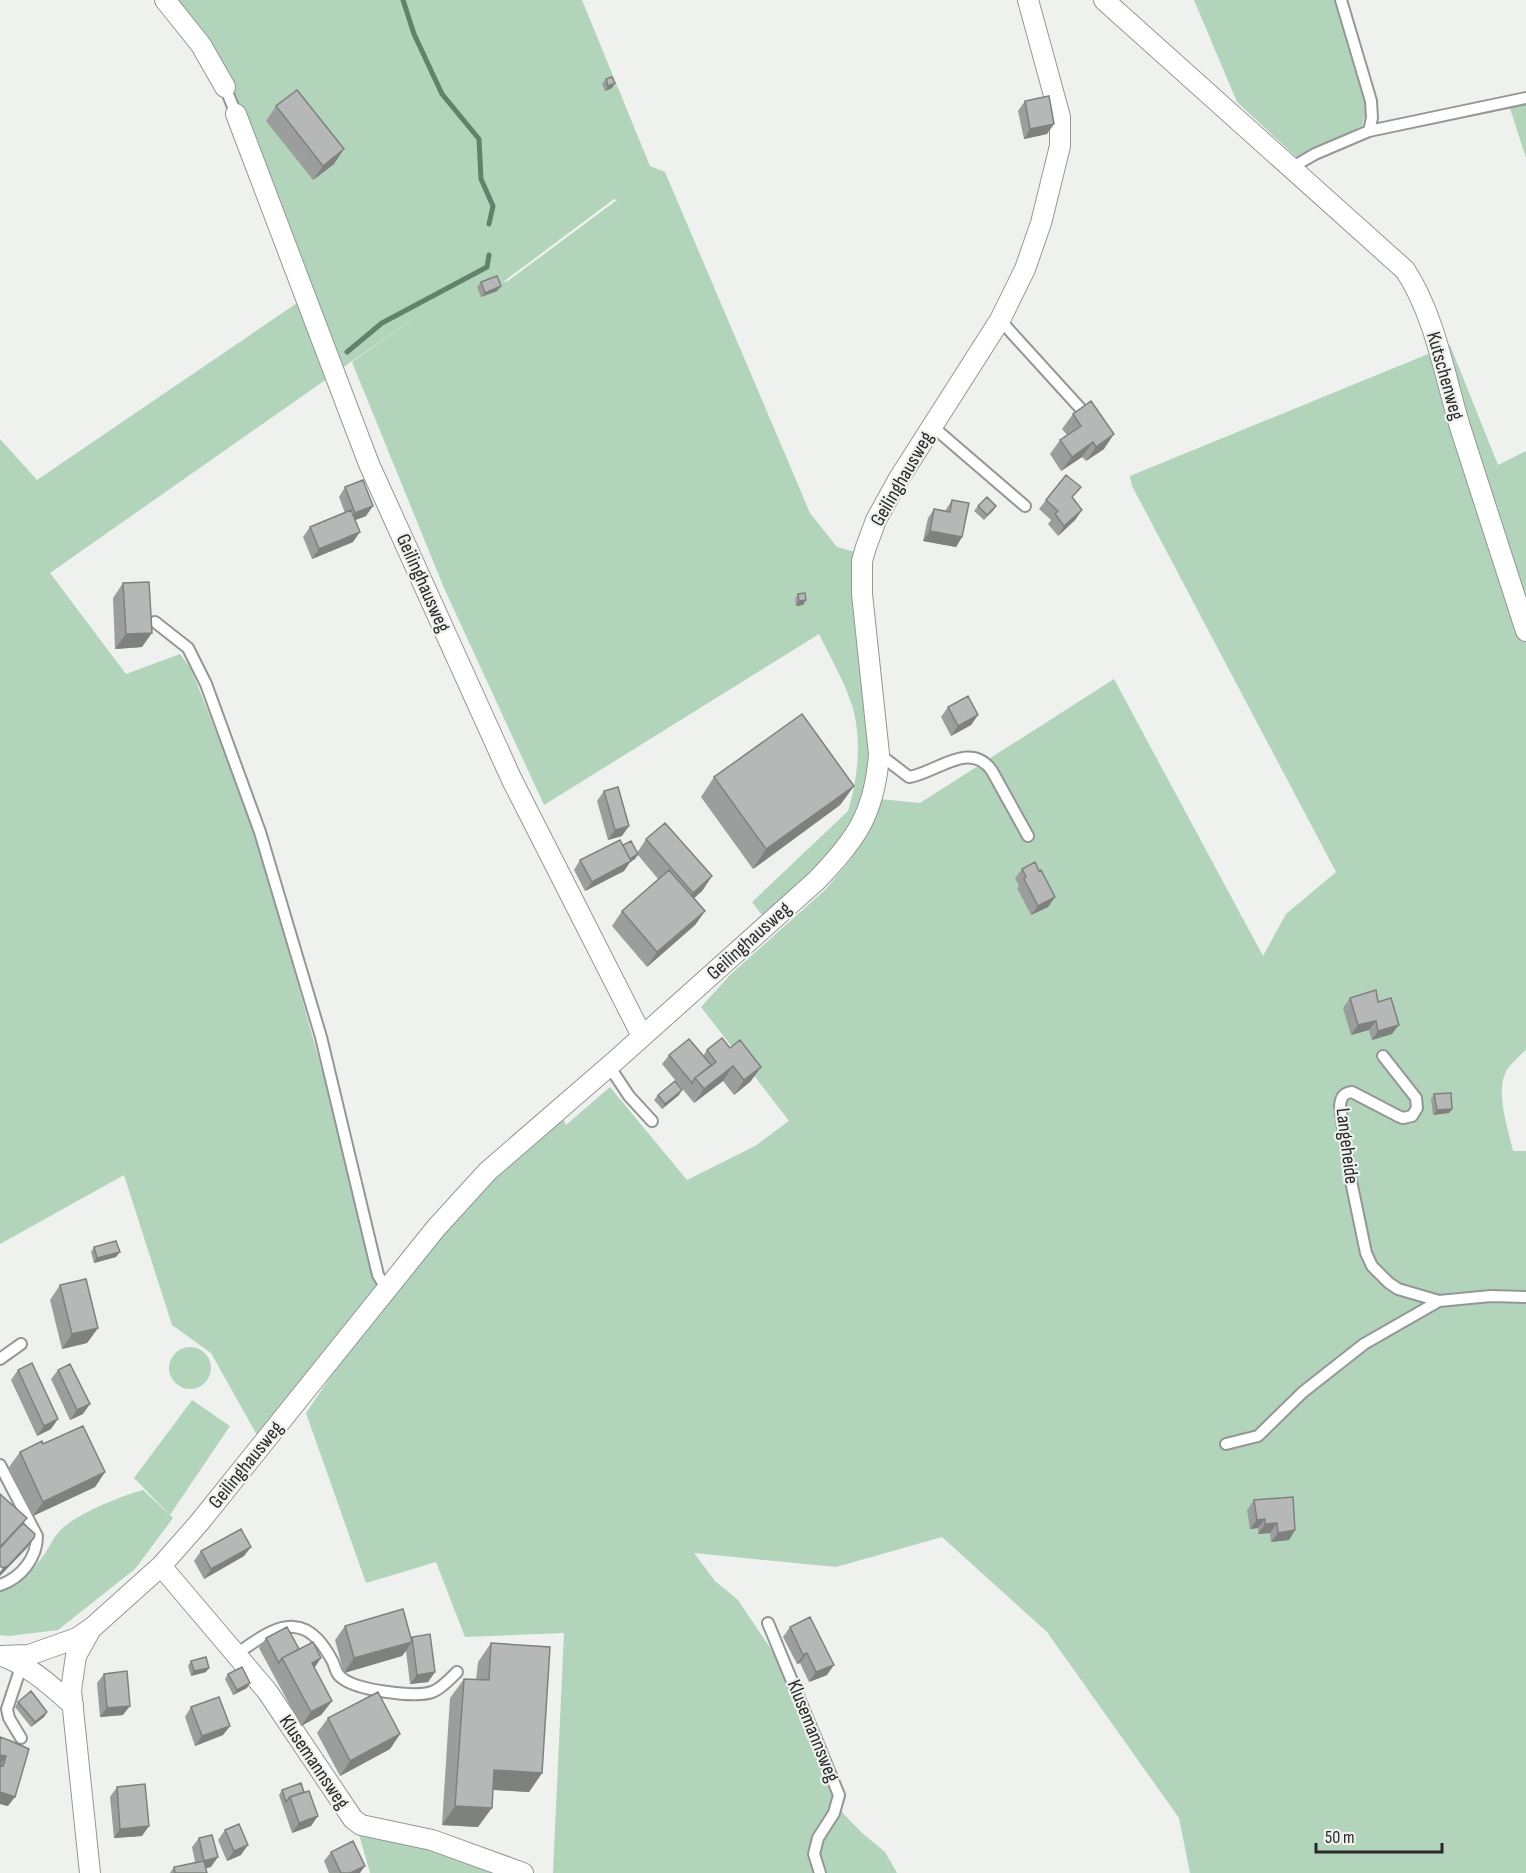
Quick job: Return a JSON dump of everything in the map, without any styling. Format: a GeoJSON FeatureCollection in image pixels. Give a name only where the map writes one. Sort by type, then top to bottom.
{"type":"FeatureCollection","features":[{"type":"Feature","properties":{"kind":"street"},"geometry":{"type":"LineString","coordinates":[[165,0],[201,45],[225,87]]}},
{"type":"Feature","properties":{"kind":"street","name":"Geilinghausweg"},"geometry":{"type":"LineString","coordinates":[[0,1656],[29,1655],[77,1638],[93,1627],[161,1566],[200,1523],[436,1228],[488,1171],[816,881],[841,856],[859,831],[868,811],[878,770],[879,754],[862,594],[862,561],[876,520],[932,426],[1000,320],[1025,269],[1041,223],[1061,134],[1060,117],[1028,0]]}},
{"type":"Feature","properties":{"kind":"street","name":"Kutschenweg"},"geometry":{"type":"LineString","coordinates":[[1104,0],[1405,270],[1416,288],[1427,315],[1461,430],[1526,631]]}},
{"type":"Feature","properties":{"kind":"street","name":"Geilinghausweg"},"geometry":{"type":"LineString","coordinates":[[236,114],[369,464],[512,780],[642,1036]]}},
{"type":"Feature","properties":{"kind":"street","name":"Klusemannsweg"},"geometry":{"type":"LineString","coordinates":[[161,1566],[267,1691],[353,1819],[361,1825],[432,1840],[523,1873]]}},
{"type":"Feature","properties":{"kind":"street","name":"Geilinghausweg"},"geometry":{"type":"LineString","coordinates":[[90,1873],[71,1690],[76,1656],[93,1627]]}},
{"type":"Feature","properties":{"kind":"street"},"geometry":{"type":"LineString","coordinates":[[0,1656],[22,1664],[73,1705]]}},
{"type":"Feature","properties":{"kind":"lane"},"geometry":{"type":"LineString","coordinates":[[1341,0],[1371,100],[1372,118],[1369,130]]}},
{"type":"Feature","properties":{"kind":"lane"},"geometry":{"type":"LineString","coordinates":[[225,87],[236,114]]}},
{"type":"Feature","properties":{"kind":"lane"},"geometry":{"type":"LineString","coordinates":[[1291,168],[1315,154],[1369,130],[1526,98]]}},
{"type":"Feature","properties":{"kind":"lane"},"geometry":{"type":"LineString","coordinates":[[1000,320],[1080,408]]}},
{"type":"Feature","properties":{"kind":"lane"},"geometry":{"type":"LineString","coordinates":[[932,426],[1025,506]]}},
{"type":"Feature","properties":{"kind":"lane"},"geometry":{"type":"LineString","coordinates":[[155,622],[188,648],[206,684],[260,832],[321,1036],[378,1275],[387,1290]]}},
{"type":"Feature","properties":{"kind":"lane"},"geometry":{"type":"LineString","coordinates":[[879,754],[909,777],[959,759],[979,758],[986,762],[992,771],[1028,836]]}},
{"type":"Feature","properties":{"kind":"lane","name":"Langeheide"},"geometry":{"type":"LineString","coordinates":[[1383,1056],[1416,1098],[1417,1108],[1412,1116],[1403,1118],[1352,1092],[1347,1092],[1342,1096],[1340,1106],[1350,1176],[1366,1253],[1377,1273],[1398,1289],[1439,1300],[1491,1296],[1526,1297]]}},
{"type":"Feature","properties":{"kind":"lane"},"geometry":{"type":"LineString","coordinates":[[609,1066],[629,1096],[652,1121]]}},
{"type":"Feature","properties":{"kind":"lane","name":"Langeheide"},"geometry":{"type":"LineString","coordinates":[[1226,1444],[1258,1436],[1303,1392],[1364,1344],[1439,1300]]}},
{"type":"Feature","properties":{"kind":"lane"},"geometry":{"type":"LineString","coordinates":[[0,1359],[21,1344]]}},
{"type":"Feature","properties":{"kind":"lane"},"geometry":{"type":"LineString","coordinates":[[0,1465],[36,1536],[37,1549],[29,1563],[8,1582],[0,1585]]}},
{"type":"Feature","properties":{"kind":"lane","name":"Klusemannsweg"},"geometry":{"type":"LineString","coordinates":[[768,1623],[839,1795],[834,1813],[818,1838],[814,1854],[820,1873]]}},
{"type":"Feature","properties":{"kind":"lane"},"geometry":{"type":"LineString","coordinates":[[236,1654],[270,1633],[284,1627],[295,1627],[304,1629],[317,1638],[340,1677],[352,1685],[407,1694],[432,1692],[443,1686],[457,1672]]}},
{"type":"Feature","properties":{"kind":"lane"},"geometry":{"type":"LineString","coordinates":[[21,1738],[9,1718],[7,1709],[22,1664]]}},
{"type":"Feature","properties":{"kind":"green space"},"geometry":{"type":"Polygon","coordinates":[[[162,0],[582,0],[650,166],[665,172],[810,513],[837,547],[855,552],[874,754],[858,826],[766,920],[752,902],[848,811],[855,783],[858,739],[853,710],[842,681],[819,634],[544,805],[444,588],[352,362],[435,303],[50,573],[126,674],[180,654],[191,669],[253,824],[384,1292],[257,1435],[211,1353],[172,1325],[124,1175],[0,1244],[0,439],[37,480],[297,303],[212,70],[162,0]],[[614,199],[503,282],[508,281],[617,200],[614,199]]]}},
{"type":"Feature","properties":{"kind":"green space"},"geometry":{"type":"Polygon","coordinates":[[[1194,0],[1338,0],[1368,107],[1362,126],[1296,157],[1237,102],[1194,0]]]}},
{"type":"Feature","properties":{"kind":"green space"},"geometry":{"type":"Polygon","coordinates":[[[1526,91],[1526,158],[1507,99],[1526,91]]]}},
{"type":"Feature","properties":{"kind":"green space"},"geometry":{"type":"Polygon","coordinates":[[[1450,345],[1498,465],[1526,451],[1526,1050],[1504,1075],[1502,1096],[1513,1151],[1526,1151],[1526,1873],[1190,1873],[1179,1818],[1047,1632],[942,1537],[836,1567],[694,1553],[715,1581],[738,1600],[779,1661],[811,1737],[821,1732],[846,1797],[841,1811],[885,1852],[897,1873],[553,1873],[564,1633],[465,1637],[436,1562],[366,1583],[306,1413],[389,1290],[437,1229],[560,1112],[566,1125],[610,1087],[687,1180],[755,1146],[789,1121],[701,1007],[731,974],[825,890],[851,859],[867,831],[879,799],[920,803],[1114,679],[1263,956],[1286,914],[1336,872],[1132,486],[1130,476],[1450,345]]]}},
{"type":"Feature","properties":{"kind":"green space"},"geometry":{"type":"Polygon","coordinates":[[[190,1347],[205,1353],[211,1368],[205,1383],[190,1389],[175,1383],[169,1368],[175,1353],[190,1347]]]}},
{"type":"Feature","properties":{"kind":"green space"},"geometry":{"type":"Polygon","coordinates":[[[192,1400],[230,1426],[170,1515],[134,1478],[192,1400]]]}},
{"type":"Feature","properties":{"kind":"green space"},"geometry":{"type":"Polygon","coordinates":[[[143,1490],[173,1518],[135,1569],[58,1630],[0,1635],[0,1590],[20,1580],[32,1569],[57,1534],[74,1519],[111,1501],[143,1490]]]}},
{"type":"Feature","properties":{"kind":"green space"},"geometry":{"type":"Polygon","coordinates":[[[358,1831],[467,1860],[505,1873],[370,1873],[358,1831]]]}},
{"type":"Feature","properties":{"kind":"building"},"geometry":{"type":"Polygon","coordinates":[[[612,77],[615,83],[608,86],[606,79],[612,77]]]}},
{"type":"Feature","properties":{"kind":"building"},"geometry":{"type":"Polygon","coordinates":[[[297,90],[344,149],[323,166],[276,106],[297,90]]]}},
{"type":"Feature","properties":{"kind":"building"},"geometry":{"type":"Polygon","coordinates":[[[1049,96],[1054,124],[1030,129],[1025,101],[1049,96]]]}},
{"type":"Feature","properties":{"kind":"building"},"geometry":{"type":"Polygon","coordinates":[[[497,276],[501,286],[485,293],[481,282],[497,276]]]}},
{"type":"Feature","properties":{"kind":"building"},"geometry":{"type":"Polygon","coordinates":[[[1091,401],[1114,434],[1096,447],[1093,442],[1072,457],[1060,440],[1081,426],[1073,414],[1091,401]]]}},
{"type":"Feature","properties":{"kind":"building"},"geometry":{"type":"Polygon","coordinates":[[[1066,475],[1081,487],[1072,497],[1082,510],[1064,526],[1055,514],[1058,511],[1046,500],[1066,475]]]}},
{"type":"Feature","properties":{"kind":"building"},"geometry":{"type":"Polygon","coordinates":[[[363,480],[373,506],[355,513],[345,487],[363,480]]]}},
{"type":"Feature","properties":{"kind":"building"},"geometry":{"type":"Polygon","coordinates":[[[987,497],[996,506],[987,515],[978,506],[987,497]]]}},
{"type":"Feature","properties":{"kind":"building"},"geometry":{"type":"Polygon","coordinates":[[[952,500],[969,503],[962,537],[930,531],[934,509],[950,512],[952,500]]]}},
{"type":"Feature","properties":{"kind":"building"},"geometry":{"type":"Polygon","coordinates":[[[351,510],[360,532],[319,549],[310,527],[351,510]]]}},
{"type":"Feature","properties":{"kind":"building"},"geometry":{"type":"Polygon","coordinates":[[[149,582],[152,633],[126,634],[123,583],[149,582]]]}},
{"type":"Feature","properties":{"kind":"building"},"geometry":{"type":"Polygon","coordinates":[[[805,593],[806,600],[799,601],[798,594],[805,593]]]}},
{"type":"Feature","properties":{"kind":"building"},"geometry":{"type":"Polygon","coordinates":[[[968,696],[978,715],[958,726],[948,707],[968,696]]]}},
{"type":"Feature","properties":{"kind":"building"},"geometry":{"type":"Polygon","coordinates":[[[802,714],[854,786],[766,849],[714,777],[802,714]]]}},
{"type":"Feature","properties":{"kind":"building"},"geometry":{"type":"Polygon","coordinates":[[[618,787],[629,826],[615,830],[604,791],[618,787]]]}},
{"type":"Feature","properties":{"kind":"building"},"geometry":{"type":"Polygon","coordinates":[[[665,823],[712,876],[693,893],[646,839],[665,823]]]}},
{"type":"Feature","properties":{"kind":"building"},"geometry":{"type":"Polygon","coordinates":[[[620,840],[631,861],[592,882],[580,860],[620,840]]]}},
{"type":"Feature","properties":{"kind":"building"},"geometry":{"type":"Polygon","coordinates":[[[631,841],[638,854],[630,859],[623,845],[631,841]]]}},
{"type":"Feature","properties":{"kind":"building"},"geometry":{"type":"Polygon","coordinates":[[[1035,862],[1055,897],[1038,906],[1024,879],[1026,877],[1022,869],[1035,862]]]}},
{"type":"Feature","properties":{"kind":"building"},"geometry":{"type":"Polygon","coordinates":[[[669,870],[705,911],[657,952],[622,911],[669,870]]]}},
{"type":"Feature","properties":{"kind":"building"},"geometry":{"type":"Polygon","coordinates":[[[1376,990],[1378,1002],[1391,998],[1399,1025],[1378,1031],[1376,1021],[1358,1025],[1350,998],[1376,990]]]}},
{"type":"Feature","properties":{"kind":"building"},"geometry":{"type":"Polygon","coordinates":[[[722,1038],[730,1048],[740,1040],[761,1067],[744,1080],[733,1066],[704,1089],[695,1078],[716,1062],[707,1050],[722,1038]]]}},
{"type":"Feature","properties":{"kind":"building"},"geometry":{"type":"Polygon","coordinates":[[[689,1039],[711,1065],[692,1083],[669,1055],[689,1039]]]}},
{"type":"Feature","properties":{"kind":"building"},"geometry":{"type":"Polygon","coordinates":[[[675,1081],[682,1090],[665,1104],[658,1095],[675,1081]]]}},
{"type":"Feature","properties":{"kind":"building"},"geometry":{"type":"Polygon","coordinates":[[[1451,1093],[1452,1109],[1437,1110],[1434,1094],[1451,1093]]]}},
{"type":"Feature","properties":{"kind":"building"},"geometry":{"type":"Polygon","coordinates":[[[116,1241],[120,1252],[97,1258],[94,1247],[116,1241]]]}},
{"type":"Feature","properties":{"kind":"building"},"geometry":{"type":"Polygon","coordinates":[[[86,1279],[98,1328],[72,1334],[60,1285],[86,1279]]]}},
{"type":"Feature","properties":{"kind":"building"},"geometry":{"type":"Polygon","coordinates":[[[32,1363],[58,1419],[44,1426],[18,1370],[32,1363]]]}},
{"type":"Feature","properties":{"kind":"building"},"geometry":{"type":"Polygon","coordinates":[[[70,1364],[90,1404],[77,1410],[58,1370],[70,1364]]]}},
{"type":"Feature","properties":{"kind":"building"},"geometry":{"type":"Polygon","coordinates":[[[83,1426],[105,1472],[43,1502],[20,1452],[83,1426]]]}},
{"type":"Feature","properties":{"kind":"building"},"geometry":{"type":"Polygon","coordinates":[[[0,1494],[27,1518],[0,1547],[0,1494]]]}},
{"type":"Feature","properties":{"kind":"building"},"geometry":{"type":"Polygon","coordinates":[[[1293,1497],[1295,1530],[1278,1533],[1277,1523],[1265,1524],[1265,1519],[1257,1520],[1254,1500],[1293,1497]]]}},
{"type":"Feature","properties":{"kind":"building"},"geometry":{"type":"Polygon","coordinates":[[[23,1523],[35,1534],[34,1538],[8,1566],[3,1568],[0,1566],[0,1548],[23,1523]]]}},
{"type":"Feature","properties":{"kind":"building"},"geometry":{"type":"Polygon","coordinates":[[[241,1529],[251,1547],[211,1569],[201,1551],[241,1529]]]}},
{"type":"Feature","properties":{"kind":"building"},"geometry":{"type":"Polygon","coordinates":[[[403,1609],[412,1642],[354,1658],[345,1626],[403,1609]]]}},
{"type":"Feature","properties":{"kind":"building"},"geometry":{"type":"Polygon","coordinates":[[[810,1617],[834,1665],[816,1672],[807,1653],[803,1655],[790,1627],[810,1617]]]}},
{"type":"Feature","properties":{"kind":"building"},"geometry":{"type":"Polygon","coordinates":[[[287,1627],[299,1649],[282,1658],[279,1663],[266,1638],[287,1627]]]}},
{"type":"Feature","properties":{"kind":"building"},"geometry":{"type":"Polygon","coordinates":[[[430,1634],[435,1672],[417,1675],[412,1637],[430,1634]]]}},
{"type":"Feature","properties":{"kind":"building"},"geometry":{"type":"Polygon","coordinates":[[[313,1642],[321,1658],[312,1663],[332,1701],[311,1712],[282,1658],[313,1642]]]}},
{"type":"Feature","properties":{"kind":"building"},"geometry":{"type":"Polygon","coordinates":[[[491,1643],[550,1647],[542,1773],[494,1770],[492,1808],[455,1806],[464,1679],[489,1680],[491,1643]]]}},
{"type":"Feature","properties":{"kind":"building"},"geometry":{"type":"Polygon","coordinates":[[[206,1657],[209,1668],[194,1671],[191,1661],[206,1657]]]}},
{"type":"Feature","properties":{"kind":"building"},"geometry":{"type":"Polygon","coordinates":[[[242,1667],[250,1683],[237,1690],[228,1674],[242,1667]]]}},
{"type":"Feature","properties":{"kind":"building"},"geometry":{"type":"Polygon","coordinates":[[[127,1671],[130,1706],[107,1708],[104,1674],[127,1671]]]}},
{"type":"Feature","properties":{"kind":"building"},"geometry":{"type":"Polygon","coordinates":[[[31,1691],[47,1712],[35,1722],[18,1702],[31,1691]]]}},
{"type":"Feature","properties":{"kind":"building"},"geometry":{"type":"Polygon","coordinates":[[[378,1692],[400,1734],[350,1761],[328,1718],[378,1692]]]}},
{"type":"Feature","properties":{"kind":"building"},"geometry":{"type":"Polygon","coordinates":[[[219,1697],[230,1726],[202,1736],[191,1707],[219,1697]]]}},
{"type":"Feature","properties":{"kind":"building"},"geometry":{"type":"Polygon","coordinates":[[[0,1737],[29,1749],[15,1797],[0,1792],[0,1765],[3,1766],[6,1756],[0,1755],[0,1737]]]}},
{"type":"Feature","properties":{"kind":"building"},"geometry":{"type":"Polygon","coordinates":[[[301,1783],[304,1792],[290,1797],[286,1802],[282,1790],[301,1783]]]}},
{"type":"Feature","properties":{"kind":"building"},"geometry":{"type":"Polygon","coordinates":[[[145,1784],[149,1826],[120,1829],[117,1787],[145,1784]]]}},
{"type":"Feature","properties":{"kind":"building"},"geometry":{"type":"Polygon","coordinates":[[[309,1791],[318,1816],[299,1823],[290,1797],[309,1791]]]}},
{"type":"Feature","properties":{"kind":"building"},"geometry":{"type":"Polygon","coordinates":[[[239,1824],[248,1845],[234,1851],[225,1830],[239,1824]]]}},
{"type":"Feature","properties":{"kind":"building"},"geometry":{"type":"Polygon","coordinates":[[[212,1835],[218,1857],[204,1861],[199,1838],[212,1835]]]}},
{"type":"Feature","properties":{"kind":"building"},"geometry":{"type":"Polygon","coordinates":[[[353,1841],[365,1866],[350,1873],[341,1873],[331,1852],[353,1841]]]}},
{"type":"Feature","properties":{"kind":"building"},"geometry":{"type":"Polygon","coordinates":[[[204,1861],[207,1873],[175,1873],[174,1867],[204,1861]]]}},
{"type":"Feature","properties":{"kind":"waterway"},"geometry":{"type":"LineString","coordinates":[[403,0],[414,34],[442,94],[479,139],[481,179],[493,206],[489,224]]}},
{"type":"Feature","properties":{"kind":"waterway"},"geometry":{"type":"LineString","coordinates":[[347,352],[382,323],[487,267],[489,255]]}}]}
